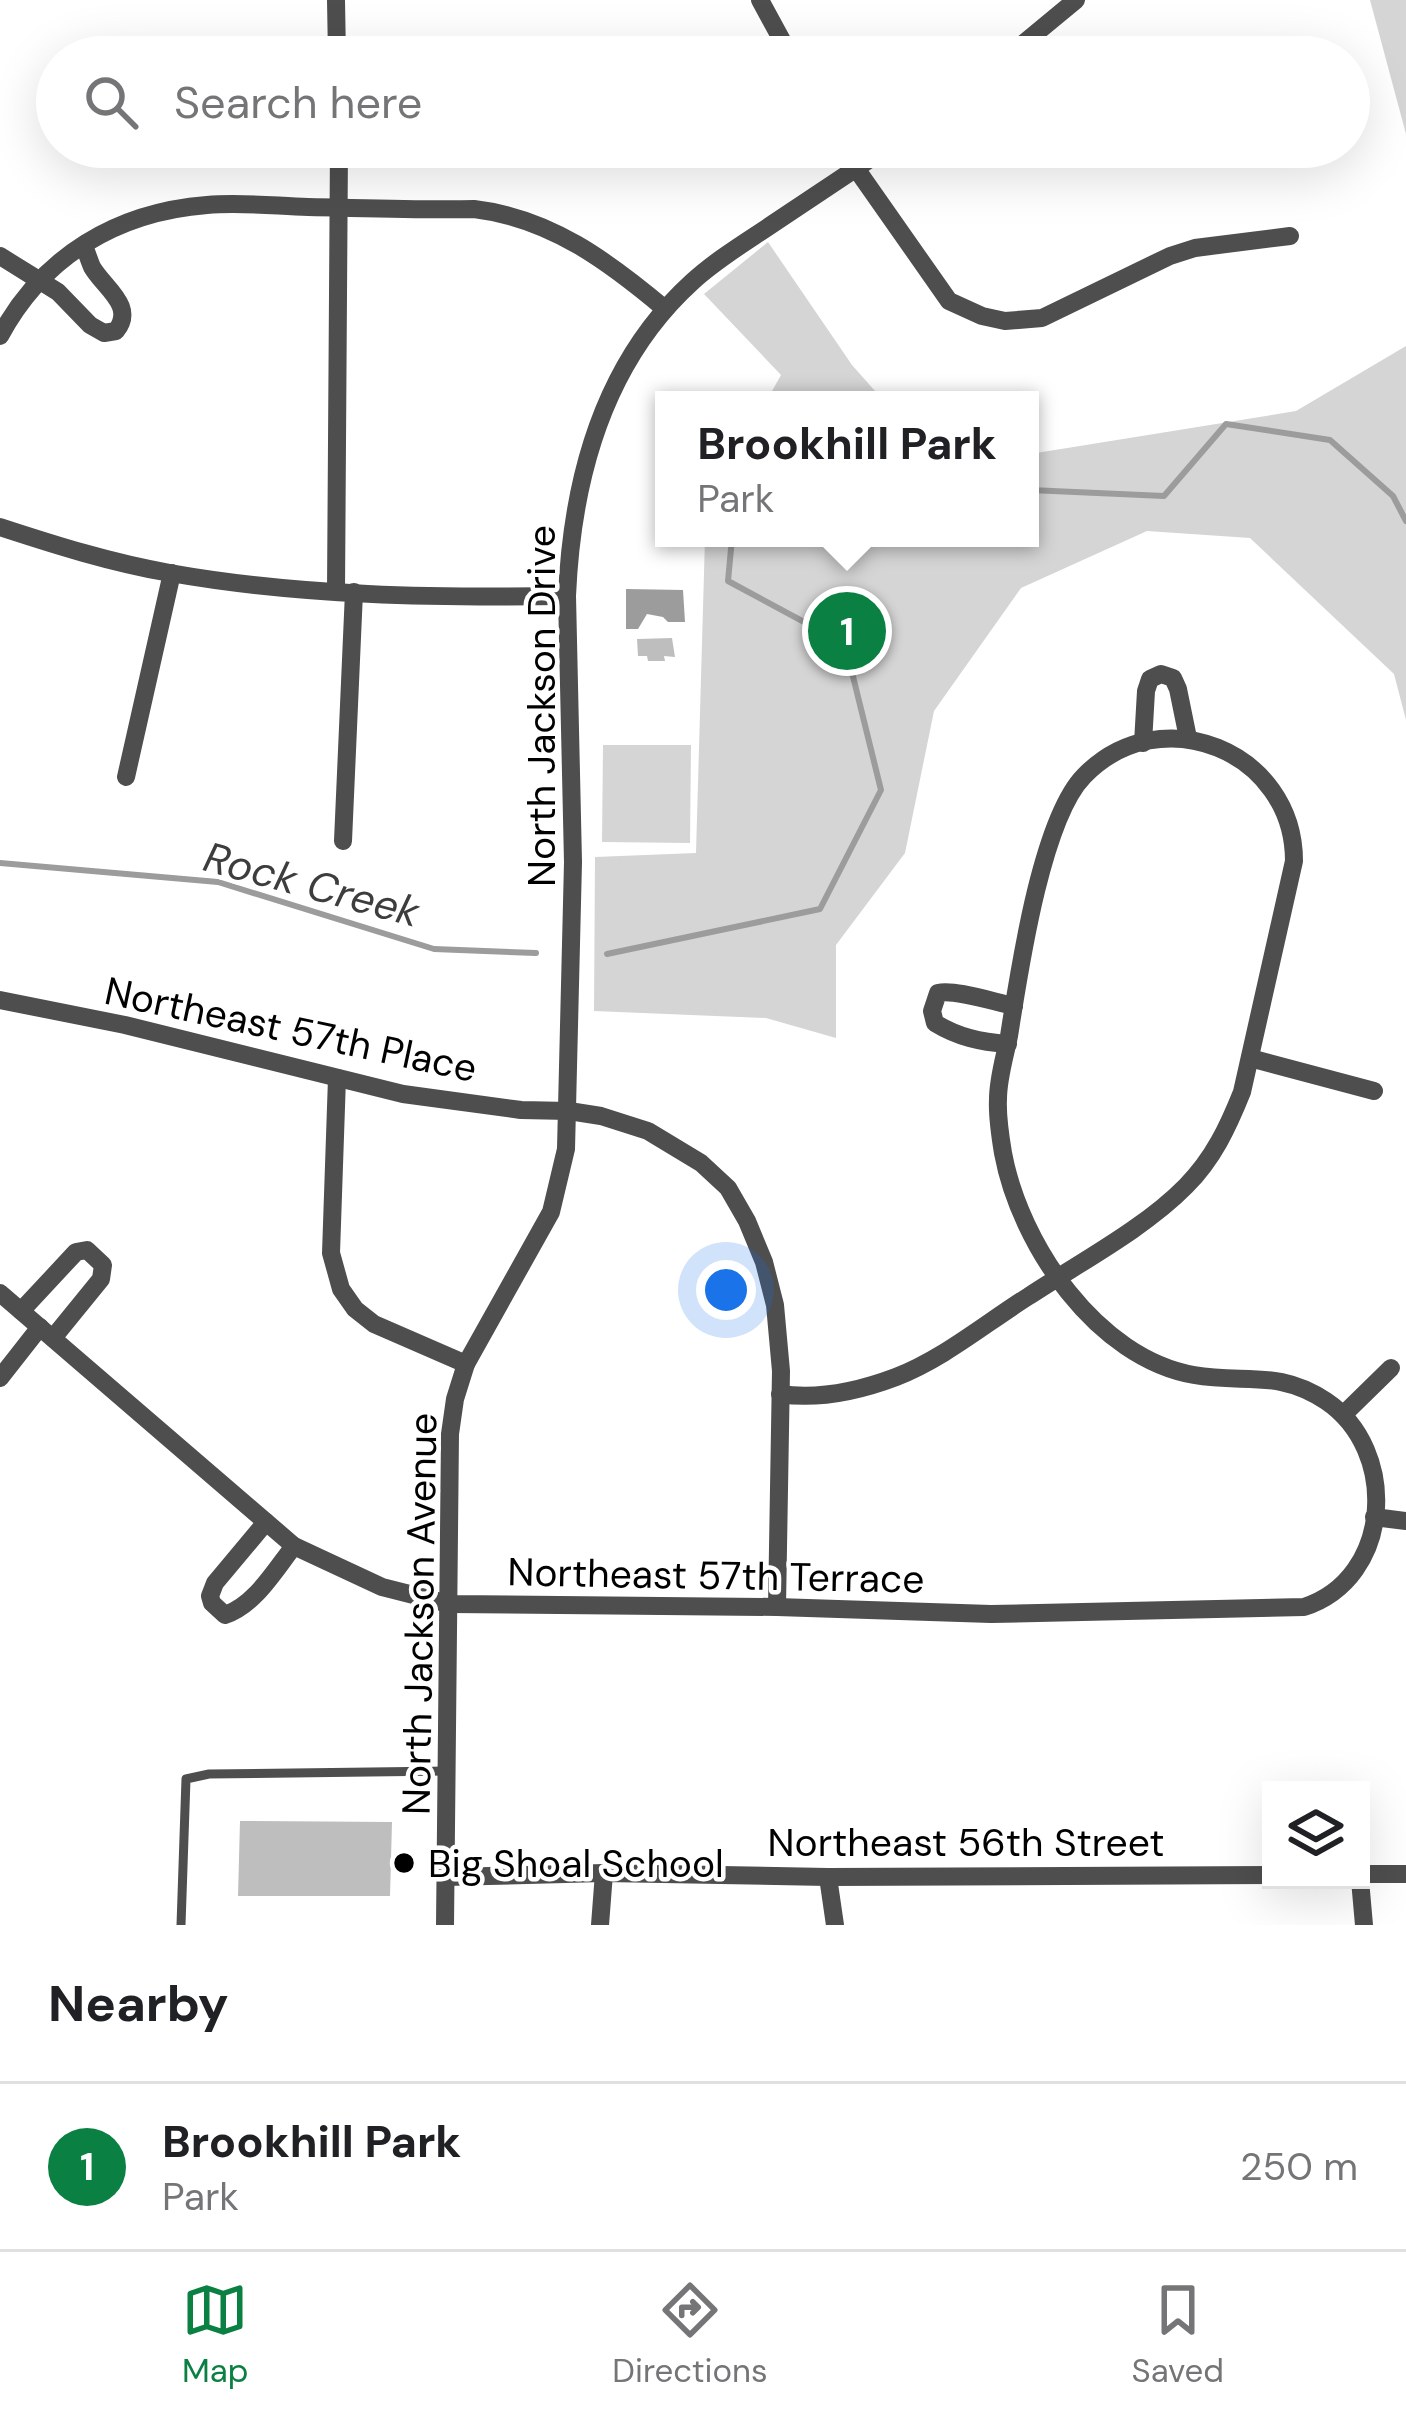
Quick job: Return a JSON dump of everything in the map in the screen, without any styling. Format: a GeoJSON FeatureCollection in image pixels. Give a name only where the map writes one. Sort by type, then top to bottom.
{"type":"FeatureCollection","features":[{"type":"Feature","properties":{"kind":"street"},"geometry":{"type":"LineString","coordinates":[[336,0],[337,36]]}},
{"type":"Feature","properties":{"kind":"street"},"geometry":{"type":"LineString","coordinates":[[760,0],[780,36]]}},
{"type":"Feature","properties":{"kind":"street"},"geometry":{"type":"LineString","coordinates":[[1032,36],[1076,0]]}},
{"type":"Feature","properties":{"kind":"street"},"geometry":{"type":"LineString","coordinates":[[339,168],[343,841]]}},
{"type":"Feature","properties":{"kind":"street"},"geometry":{"type":"LineString","coordinates":[[856,168],[949,301],[1006,321],[1054,314],[1195,248],[1289,236]]}},
{"type":"Feature","properties":{"kind":"street","name":"North Jackson Drive"},"geometry":{"type":"LineString","coordinates":[[571,971],[568,554],[575,502],[599,419],[636,348],[665,309],[721,258],[856,168]]}},
{"type":"Feature","properties":{"kind":"street"},"geometry":{"type":"LineString","coordinates":[[0,336],[37,281],[73,250],[154,214],[212,205],[474,209],[526,219],[588,250],[665,309]]}},
{"type":"Feature","properties":{"kind":"street"},"geometry":{"type":"LineString","coordinates":[[0,256],[58,292],[90,325],[104,333],[116,331],[123,322],[123,307],[92,267],[84,246]]}},
{"type":"Feature","properties":{"kind":"street"},"geometry":{"type":"LineString","coordinates":[[0,527],[172,574],[345,592],[567,596]]}},
{"type":"Feature","properties":{"kind":"street"},"geometry":{"type":"LineString","coordinates":[[125,777],[172,574]]}},
{"type":"Feature","properties":{"kind":"street"},"geometry":{"type":"LineString","coordinates":[[1142,743],[1146,691],[1150,680],[1161,674],[1172,678],[1178,689],[1188,738]]}},
{"type":"Feature","properties":{"kind":"street"},"geometry":{"type":"LineString","coordinates":[[780,1394],[800,1397],[864,1388],[925,1363],[1058,1277],[1159,1210],[1202,1168],[1228,1126],[1242,1092],[1294,861],[1291,827],[1276,796],[1227,750],[1188,738],[1165,738],[1108,757],[1079,781],[1065,801],[1042,868],[998,1094],[1003,1155],[1021,1214],[1042,1255],[1058,1277],[1097,1323],[1161,1366],[1212,1378],[1277,1380],[1314,1394],[1343,1415],[1391,1368]]}},
{"type":"Feature","properties":{"kind":"street","name":"North Jackson Avenue"},"geometry":{"type":"LineString","coordinates":[[446,1925],[450,1435],[466,1364],[551,1212],[566,1149],[571,971]]}},
{"type":"Feature","properties":{"kind":"street"},"geometry":{"type":"LineString","coordinates":[[1007,1044],[953,1034],[934,1023],[932,1011],[938,993],[946,990],[1014,1006]]}},
{"type":"Feature","properties":{"kind":"street","name":"Northeast 57th Place"},"geometry":{"type":"LineString","coordinates":[[0,1000],[450,1102],[602,1116],[648,1131],[681,1149],[728,1188],[756,1241],[770,1283],[779,1327],[777,1607]]}},
{"type":"Feature","properties":{"kind":"street"},"geometry":{"type":"LineString","coordinates":[[1250,1058],[1374,1091]]}},
{"type":"Feature","properties":{"kind":"street"},"geometry":{"type":"LineString","coordinates":[[337,1078],[331,1253],[340,1289],[374,1324],[466,1364]]}},
{"type":"Feature","properties":{"kind":"street"},"geometry":{"type":"LineString","coordinates":[[0,1378],[101,1280],[103,1265],[87,1250],[76,1252],[21,1311]]}},
{"type":"Feature","properties":{"kind":"street","name":"Northeast 57th Terrace"},"geometry":{"type":"LineString","coordinates":[[0,1293],[294,1546],[382,1587],[449,1604],[991,1614],[1304,1606],[1344,1585],[1359,1568],[1372,1536],[1374,1472],[1367,1450],[1343,1415]]}},
{"type":"Feature","properties":{"kind":"street"},"geometry":{"type":"LineString","coordinates":[[1374,1516],[1406,1521]]}},
{"type":"Feature","properties":{"kind":"street"},"geometry":{"type":"LineString","coordinates":[[266,1522],[214,1583],[210,1596],[218,1610],[225,1615],[235,1612],[294,1546]]}},
{"type":"Feature","properties":{"kind":"street"},"geometry":{"type":"LineString","coordinates":[[600,1925],[604,1873]]}},
{"type":"Feature","properties":{"kind":"street","name":"Northeast 56th Street"},"geometry":{"type":"LineString","coordinates":[[446,1877],[1262,1874]]}},
{"type":"Feature","properties":{"kind":"street"},"geometry":{"type":"LineString","coordinates":[[1370,1876],[1406,1874]]}},
{"type":"Feature","properties":{"kind":"street"},"geometry":{"type":"LineString","coordinates":[[828,1877],[835,1925]]}},
{"type":"Feature","properties":{"kind":"street"},"geometry":{"type":"LineString","coordinates":[[1361,1889],[1364,1925]]}},
{"type":"Feature","properties":{"kind":"lane"},"geometry":{"type":"LineString","coordinates":[[181,1925],[186,1779],[209,1774],[448,1771]]}},
{"type":"Feature","properties":{"kind":"shaded area"},"geometry":{"type":"Polygon","coordinates":[[[1370,0],[1406,0],[1406,134],[1370,0]]]}},
{"type":"Feature","properties":{"kind":"shaded area"},"geometry":{"type":"Polygon","coordinates":[[[768,242],[875,391],[772,391],[781,375],[704,294],[768,242]]]}},
{"type":"Feature","properties":{"kind":"shaded area"},"geometry":{"type":"Polygon","coordinates":[[[1406,346],[1406,720],[1394,674],[1250,538],[1147,531],[1021,588],[934,711],[905,853],[836,945],[836,1038],[766,1018],[594,1011],[595,857],[696,853],[705,547],[1039,547],[1039,453],[1296,411],[1406,346]]]}},
{"type":"Feature","properties":{"kind":"shaded area"},"geometry":{"type":"Polygon","coordinates":[[[626,589],[683,590],[685,622],[647,614],[638,629],[626,629],[626,589]]]}},
{"type":"Feature","properties":{"kind":"shaded area"},"geometry":{"type":"Polygon","coordinates":[[[603,745],[691,745],[690,843],[602,842],[603,745]]]}},
{"type":"Feature","properties":{"kind":"building"},"geometry":{"type":"Polygon","coordinates":[[[672,638],[675,657],[648,661],[647,656],[638,656],[637,639],[672,638]]]}},
{"type":"Feature","properties":{"kind":"building"},"geometry":{"type":"Polygon","coordinates":[[[240,1821],[392,1822],[390,1896],[238,1896],[240,1821]]]}},
{"type":"Feature","properties":{"kind":"waterway","name":"Rock Creek"},"geometry":{"type":"LineString","coordinates":[[1039,490],[1164,496],[1226,424],[1330,440],[1393,496],[1406,521]]}},
{"type":"Feature","properties":{"kind":"waterway","name":"Rock Creek"},"geometry":{"type":"LineString","coordinates":[[607,954],[820,909],[881,790],[845,644],[728,581],[731,547]]}},
{"type":"Feature","properties":{"kind":"waterway","name":"Rock Creek"},"geometry":{"type":"LineString","coordinates":[[0,863],[218,882],[434,949],[536,953]]}},
{"type":"Feature","properties":{"kind":"place","name":"Brookhill Park"},"geometry":{"type":"Point","coordinates":[847,631]}},
{"type":"Feature","properties":{"kind":"place","name":"Big Shoal School"},"geometry":{"type":"Point","coordinates":[404,1863]}}]}
